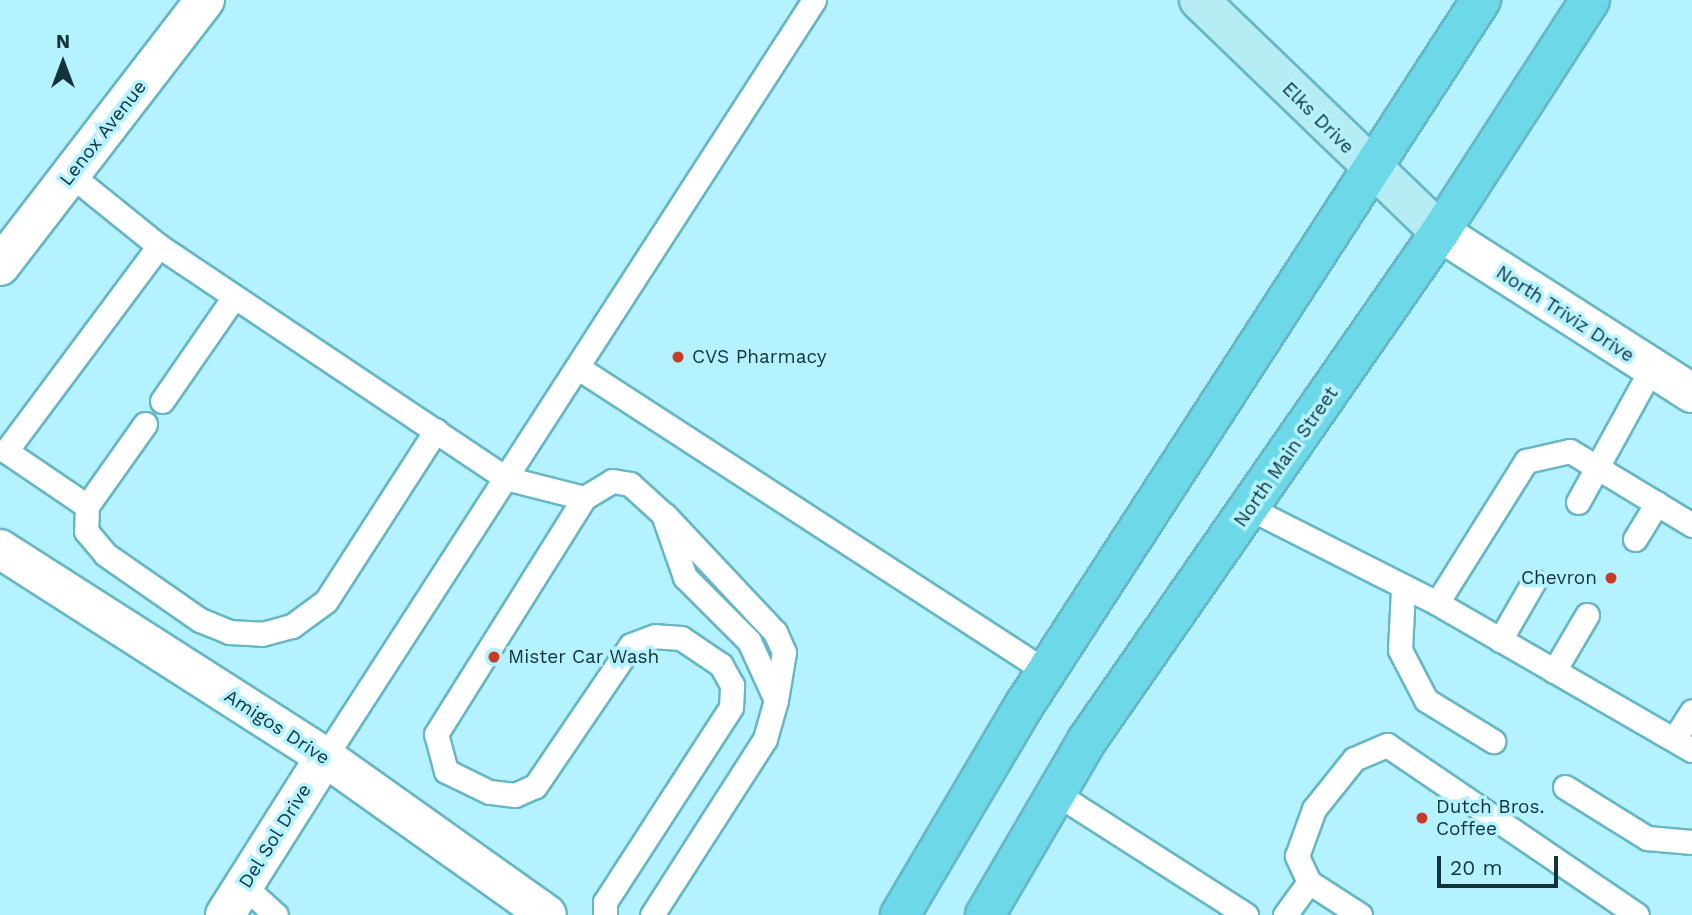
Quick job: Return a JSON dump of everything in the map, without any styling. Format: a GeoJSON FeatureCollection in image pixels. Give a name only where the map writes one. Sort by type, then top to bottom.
{"type":"FeatureCollection","features":[{"type":"Feature","properties":{"kind":"main road"},"geometry":{"type":"LineString","coordinates":[[900,915],[933,866],[1025,704],[1373,173],[1481,0]]}},
{"type":"Feature","properties":{"kind":"main road","name":"North Main Street"},"geometry":{"type":"LineString","coordinates":[[985,915],[1054,792],[1440,232],[1590,0]]}},
{"type":"Feature","properties":{"kind":"main road","name":"Elks Drive"},"geometry":{"type":"LineString","coordinates":[[1203,1],[1373,173],[1440,232]]}},
{"type":"Feature","properties":{"kind":"street","name":"Lenox Avenue"},"geometry":{"type":"LineString","coordinates":[[0,266],[205,0]]}},
{"type":"Feature","properties":{"kind":"street","name":"North Triviz Drive"},"geometry":{"type":"LineString","coordinates":[[1440,232],[1692,393]]}},
{"type":"Feature","properties":{"kind":"street","name":"Amigos Drive"},"geometry":{"type":"LineString","coordinates":[[0,549],[325,757],[547,915]]}},
{"type":"Feature","properties":{"kind":"street","name":"Del Sol Drive"},"geometry":{"type":"LineString","coordinates":[[234,901],[325,757]]}},
{"type":"Feature","properties":{"kind":"lane"},"geometry":{"type":"LineString","coordinates":[[325,757],[814,0]]}},
{"type":"Feature","properties":{"kind":"lane"},"geometry":{"type":"LineString","coordinates":[[71,175],[159,246],[505,478],[584,498]]}},
{"type":"Feature","properties":{"kind":"lane"},"geometry":{"type":"LineString","coordinates":[[87,506],[6,451],[159,246]]}},
{"type":"Feature","properties":{"kind":"lane"},"geometry":{"type":"LineString","coordinates":[[162,401],[234,297]]}},
{"type":"Feature","properties":{"kind":"lane"},"geometry":{"type":"LineString","coordinates":[[577,367],[1047,672]]}},
{"type":"Feature","properties":{"kind":"lane"},"geometry":{"type":"LineString","coordinates":[[1578,502],[1651,369]]}},
{"type":"Feature","properties":{"kind":"lane"},"geometry":{"type":"LineString","coordinates":[[145,424],[87,506],[86,531],[105,554],[200,620],[229,632],[261,634],[292,626],[326,601],[436,430]]}},
{"type":"Feature","properties":{"kind":"lane"},"geometry":{"type":"LineString","coordinates":[[1437,604],[1526,461],[1570,451],[1692,525]]}},
{"type":"Feature","properties":{"kind":"lane"},"geometry":{"type":"LineString","coordinates":[[605,915],[604,902],[731,706],[732,685],[721,665],[681,638],[654,636],[631,645],[535,786],[515,795],[466,783],[437,756],[442,718],[584,498],[612,481],[629,484],[663,514],[685,577],[749,641],[776,700],[765,739],[652,915]]}},
{"type":"Feature","properties":{"kind":"lane"},"geometry":{"type":"LineString","coordinates":[[1635,539],[1657,503]]}},
{"type":"Feature","properties":{"kind":"lane"},"geometry":{"type":"LineString","coordinates":[[1251,509],[1403,589],[1437,604],[1683,745],[1692,711]]}},
{"type":"Feature","properties":{"kind":"lane"},"geometry":{"type":"LineString","coordinates":[[1500,640],[1534,581]]}},
{"type":"Feature","properties":{"kind":"lane"},"geometry":{"type":"LineString","coordinates":[[1403,589],[1400,650],[1426,700],[1493,741]]}},
{"type":"Feature","properties":{"kind":"lane"},"geometry":{"type":"LineString","coordinates":[[1554,671],[1587,615]]}},
{"type":"Feature","properties":{"kind":"lane"},"geometry":{"type":"LineString","coordinates":[[1360,915],[1309,883],[1297,856],[1314,809],[1354,759],[1387,745],[1637,915]]}},
{"type":"Feature","properties":{"kind":"lane"},"geometry":{"type":"LineString","coordinates":[[1565,787],[1647,838],[1692,842]]}},
{"type":"Feature","properties":{"kind":"lane"},"geometry":{"type":"LineString","coordinates":[[1054,792],[1246,915]]}},
{"type":"Feature","properties":{"kind":"lane"},"geometry":{"type":"LineString","coordinates":[[1285,915],[1309,883]]}},
{"type":"Feature","properties":{"kind":"lane"},"geometry":{"type":"LineString","coordinates":[[234,901],[276,915]]}},
{"type":"Feature","properties":{"kind":"place","name":"CVS Pharmacy"},"geometry":{"type":"Point","coordinates":[678,357]}},
{"type":"Feature","properties":{"kind":"place","name":"Chevron"},"geometry":{"type":"Point","coordinates":[1611,578]}},
{"type":"Feature","properties":{"kind":"place","name":"Mister Car Wash"},"geometry":{"type":"Point","coordinates":[494,657]}},
{"type":"Feature","properties":{"kind":"place","name":"Dutch Bros. Coffee"},"geometry":{"type":"Point","coordinates":[1422,818]}}]}
